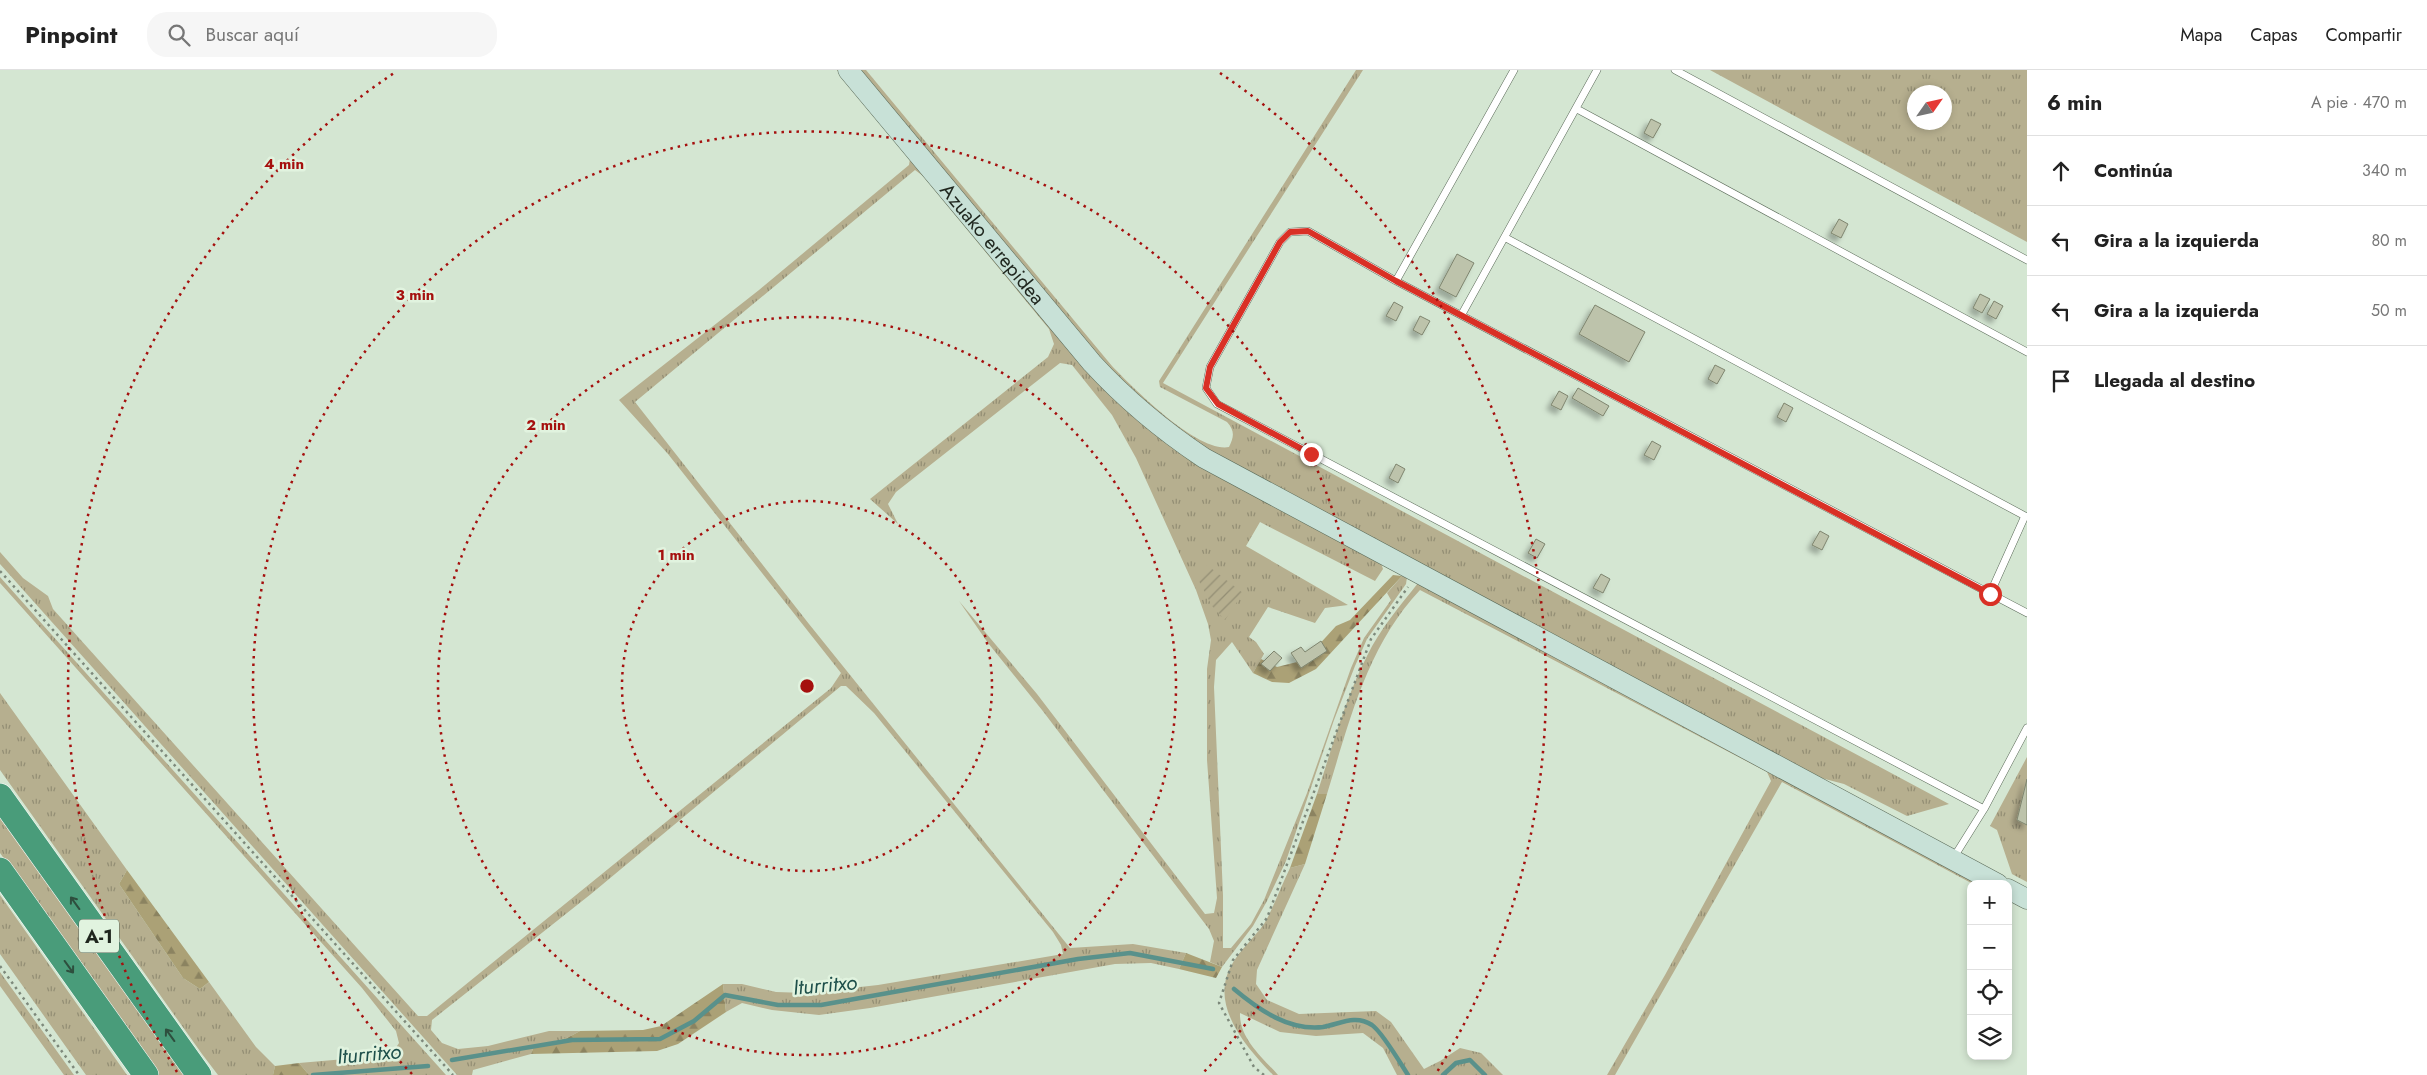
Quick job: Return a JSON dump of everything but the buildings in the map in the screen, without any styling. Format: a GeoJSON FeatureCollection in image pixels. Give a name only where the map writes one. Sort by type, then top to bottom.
{"type":"FeatureCollection","features":[{"type":"Feature","properties":{"kind":"highway","name":"A-1"},"geometry":{"type":"LineString","coordinates":[[0,796],[199,1075]]}},
{"type":"Feature","properties":{"kind":"highway","name":"A-1"},"geometry":{"type":"LineString","coordinates":[[0,870],[146,1075]]}},
{"type":"Feature","properties":{"kind":"street","name":"Azuako errepidea"},"geometry":{"type":"LineString","coordinates":[[848,70],[1092,363],[1142,413],[1204,458],[1990,880]]}},
{"type":"Feature","properties":{"kind":"street"},"geometry":{"type":"LineString","coordinates":[[2012,891],[2027,899]]}},
{"type":"Feature","properties":{"kind":"lane"},"geometry":{"type":"LineString","coordinates":[[1396,281],[1514,70]]}},
{"type":"Feature","properties":{"kind":"lane"},"geometry":{"type":"LineString","coordinates":[[1462,314],[1506,238],[1597,70]]}},
{"type":"Feature","properties":{"kind":"lane"},"geometry":{"type":"LineString","coordinates":[[1675,70],[2027,260]]}},
{"type":"Feature","properties":{"kind":"lane"},"geometry":{"type":"LineString","coordinates":[[1577,108],[2027,352]]}},
{"type":"Feature","properties":{"kind":"lane"},"geometry":{"type":"LineString","coordinates":[[1984,809],[1218,404],[1206,388],[1210,367],[1280,242],[1290,232],[1308,231],[1396,281],[1462,314],[2027,613]]}},
{"type":"Feature","properties":{"kind":"lane"},"geometry":{"type":"LineString","coordinates":[[1506,238],[2025,516],[1990,594]]}},
{"type":"Feature","properties":{"kind":"lane"},"geometry":{"type":"LineString","coordinates":[[1952,860],[1984,809],[2027,728]]}},
{"type":"Feature","properties":{"kind":"path"},"geometry":{"type":"LineString","coordinates":[[0,571],[453,1075]]}},
{"type":"Feature","properties":{"kind":"path"},"geometry":{"type":"LineString","coordinates":[[1264,1075],[1254,1067],[1219,1003],[1233,960],[1267,918],[1371,639],[1418,574]]}},
{"type":"Feature","properties":{"kind":"path"},"geometry":{"type":"LineString","coordinates":[[0,966],[79,1075]]}},
{"type":"Feature","properties":{"kind":"green space"},"geometry":{"type":"Polygon","coordinates":[[[837,70],[844,70],[1100,380],[1380,560],[1383,569],[1375,581],[1260,522],[1246,546],[1348,605],[1325,608],[1315,623],[1268,607],[1249,637],[1256,642],[1264,654],[1253,673],[1232,642],[1216,660],[1214,687],[1223,895],[1223,948],[1231,948],[1251,924],[1264,900],[1307,793],[1351,668],[1364,638],[1391,600],[1387,593],[1402,576],[1407,577],[1406,584],[1367,639],[1355,666],[1334,720],[1286,861],[1267,901],[1253,926],[1222,967],[1210,962],[1214,941],[1209,929],[1042,710],[988,643],[959,601],[1037,694],[1205,914],[1214,913],[1217,898],[1207,760],[1207,669],[1211,640],[1208,624],[1196,590],[1136,458],[1112,415],[1072,365],[1060,363],[896,492],[888,504],[898,524],[870,499],[1048,357],[1054,344],[1049,329],[923,176],[915,170],[635,402],[809,624],[1070,948],[1133,944],[1186,953],[1179,969],[1151,963],[1115,964],[870,1008],[819,1015],[772,1010],[742,1003],[726,1012],[723,984],[742,984],[776,992],[806,993],[878,985],[1063,954],[1061,945],[1053,932],[874,713],[846,686],[841,686],[591,894],[432,1020],[431,1030],[442,1043],[458,1049],[488,1046],[549,1031],[580,1031],[567,1038],[534,1046],[531,1054],[473,1070],[472,1075],[457,1075],[0,564],[0,552],[23,578],[48,596],[53,609],[418,1016],[427,1016],[831,688],[841,673],[668,454],[619,400],[759,290],[909,165],[910,159],[837,70]]]}},
{"type":"Feature","properties":{"kind":"green space"},"geometry":{"type":"Polygon","coordinates":[[[859,70],[866,70],[1112,366],[1151,403],[1184,430],[1216,446],[1229,447],[1233,434],[1227,422],[1160,387],[1159,381],[1356,70],[1363,70],[1163,383],[1949,804],[1907,816],[1844,784],[1821,778],[1186,439],[1108,373],[859,70]]]}},
{"type":"Feature","properties":{"kind":"green space"},"geometry":{"type":"Polygon","coordinates":[[[1710,70],[2027,70],[2027,242],[1710,70]]]}},
{"type":"Feature","properties":{"kind":"green space"},"geometry":{"type":"Polygon","coordinates":[[[1207,565],[1243,593],[1225,620],[1212,606],[1198,579],[1207,565]]]}},
{"type":"Feature","properties":{"kind":"green space"},"geometry":{"type":"Polygon","coordinates":[[[1393,575],[1402,576],[1316,669],[1289,683],[1272,682],[1253,673],[1261,659],[1277,667],[1305,660],[1336,626],[1350,620],[1393,575]]]}},
{"type":"Feature","properties":{"kind":"green space"},"geometry":{"type":"Polygon","coordinates":[[[0,577],[446,1075],[309,1075],[299,1063],[391,1055],[399,1043],[396,1031],[362,988],[0,583],[0,577]]]}},
{"type":"Feature","properties":{"kind":"green space"},"geometry":{"type":"Polygon","coordinates":[[[1418,583],[1977,880],[1967,881],[1782,782],[1615,1075],[1607,1075],[1665,975],[1771,781],[1767,772],[1420,590],[1402,612],[1373,660],[1352,713],[1327,794],[1317,794],[1339,724],[1359,672],[1372,646],[1418,583]]]}},
{"type":"Feature","properties":{"kind":"green space"},"geometry":{"type":"Polygon","coordinates":[[[0,693],[127,870],[119,884],[183,978],[200,989],[209,982],[256,1047],[275,1066],[273,1075],[218,1075],[202,1054],[0,770],[0,693]]]}},
{"type":"Feature","properties":{"kind":"green space"},"geometry":{"type":"Polygon","coordinates":[[[2027,757],[2027,779],[2017,820],[2027,825],[2027,882],[2012,874],[1997,830],[1990,826],[2027,757]]]}},
{"type":"Feature","properties":{"kind":"green space"},"geometry":{"type":"Polygon","coordinates":[[[1317,794],[1327,794],[1305,864],[1290,868],[1317,794]]]}},
{"type":"Feature","properties":{"kind":"green space"},"geometry":{"type":"Polygon","coordinates":[[[0,816],[184,1075],[158,1075],[0,853],[0,816]]]}},
{"type":"Feature","properties":{"kind":"green space"},"geometry":{"type":"Polygon","coordinates":[[[1305,864],[1257,970],[1256,984],[1267,1000],[1299,1014],[1376,1011],[1391,1022],[1424,1069],[1460,1048],[1481,1053],[1503,1075],[1397,1075],[1383,1048],[1363,1033],[1316,1036],[1280,1032],[1240,1013],[1243,1031],[1247,1039],[1278,1075],[1273,1075],[1252,1052],[1234,1025],[1228,1011],[1225,981],[1234,960],[1264,924],[1290,868],[1305,864]]]}},
{"type":"Feature","properties":{"kind":"green space"},"geometry":{"type":"Polygon","coordinates":[[[127,870],[209,982],[200,989],[183,978],[119,884],[127,870]]]}},
{"type":"Feature","properties":{"kind":"green space"},"geometry":{"type":"Polygon","coordinates":[[[0,895],[127,1075],[86,1075],[0,954],[0,895]]]}},
{"type":"Feature","properties":{"kind":"green space"},"geometry":{"type":"Polygon","coordinates":[[[1186,953],[1222,967],[1216,978],[1179,969],[1186,953]]]}},
{"type":"Feature","properties":{"kind":"green space"},"geometry":{"type":"Polygon","coordinates":[[[0,972],[74,1075],[64,1075],[0,986],[0,972]]]}},
{"type":"Feature","properties":{"kind":"green space"},"geometry":{"type":"Polygon","coordinates":[[[723,984],[726,1012],[678,1044],[657,1051],[531,1054],[534,1046],[567,1038],[580,1031],[643,1030],[661,1026],[723,984]]]}},
{"type":"Feature","properties":{"kind":"green space"},"geometry":{"type":"Polygon","coordinates":[[[299,1063],[309,1075],[273,1075],[275,1066],[299,1063]]]}},
{"type":"Feature","properties":{"kind":"waterway","name":"Iturritxo"},"geometry":{"type":"LineString","coordinates":[[452,1060],[572,1040],[660,1039],[694,1021],[725,995],[778,1005],[821,1005],[1078,959],[1130,953],[1213,969]]}},
{"type":"Feature","properties":{"kind":"waterway","name":"Iturritxo"},"geometry":{"type":"LineString","coordinates":[[1234,989],[1264,1011],[1298,1026],[1323,1027],[1354,1020],[1366,1022],[1381,1034],[1408,1075]]}},
{"type":"Feature","properties":{"kind":"waterway","name":"Iturritxo"},"geometry":{"type":"LineString","coordinates":[[1443,1075],[1456,1063],[1470,1060],[1485,1075]]}},
{"type":"Feature","properties":{"kind":"waterway","name":"Iturritxo"},"geometry":{"type":"LineString","coordinates":[[313,1075],[428,1066]]}},
{"type":"Feature","properties":{"kind":"route"},"geometry":{"type":"LineString","coordinates":[[1311,454],[1218,404],[1206,388],[1210,367],[1280,242],[1290,232],[1308,231],[1396,281],[1462,314],[1990,594]]}}]}
